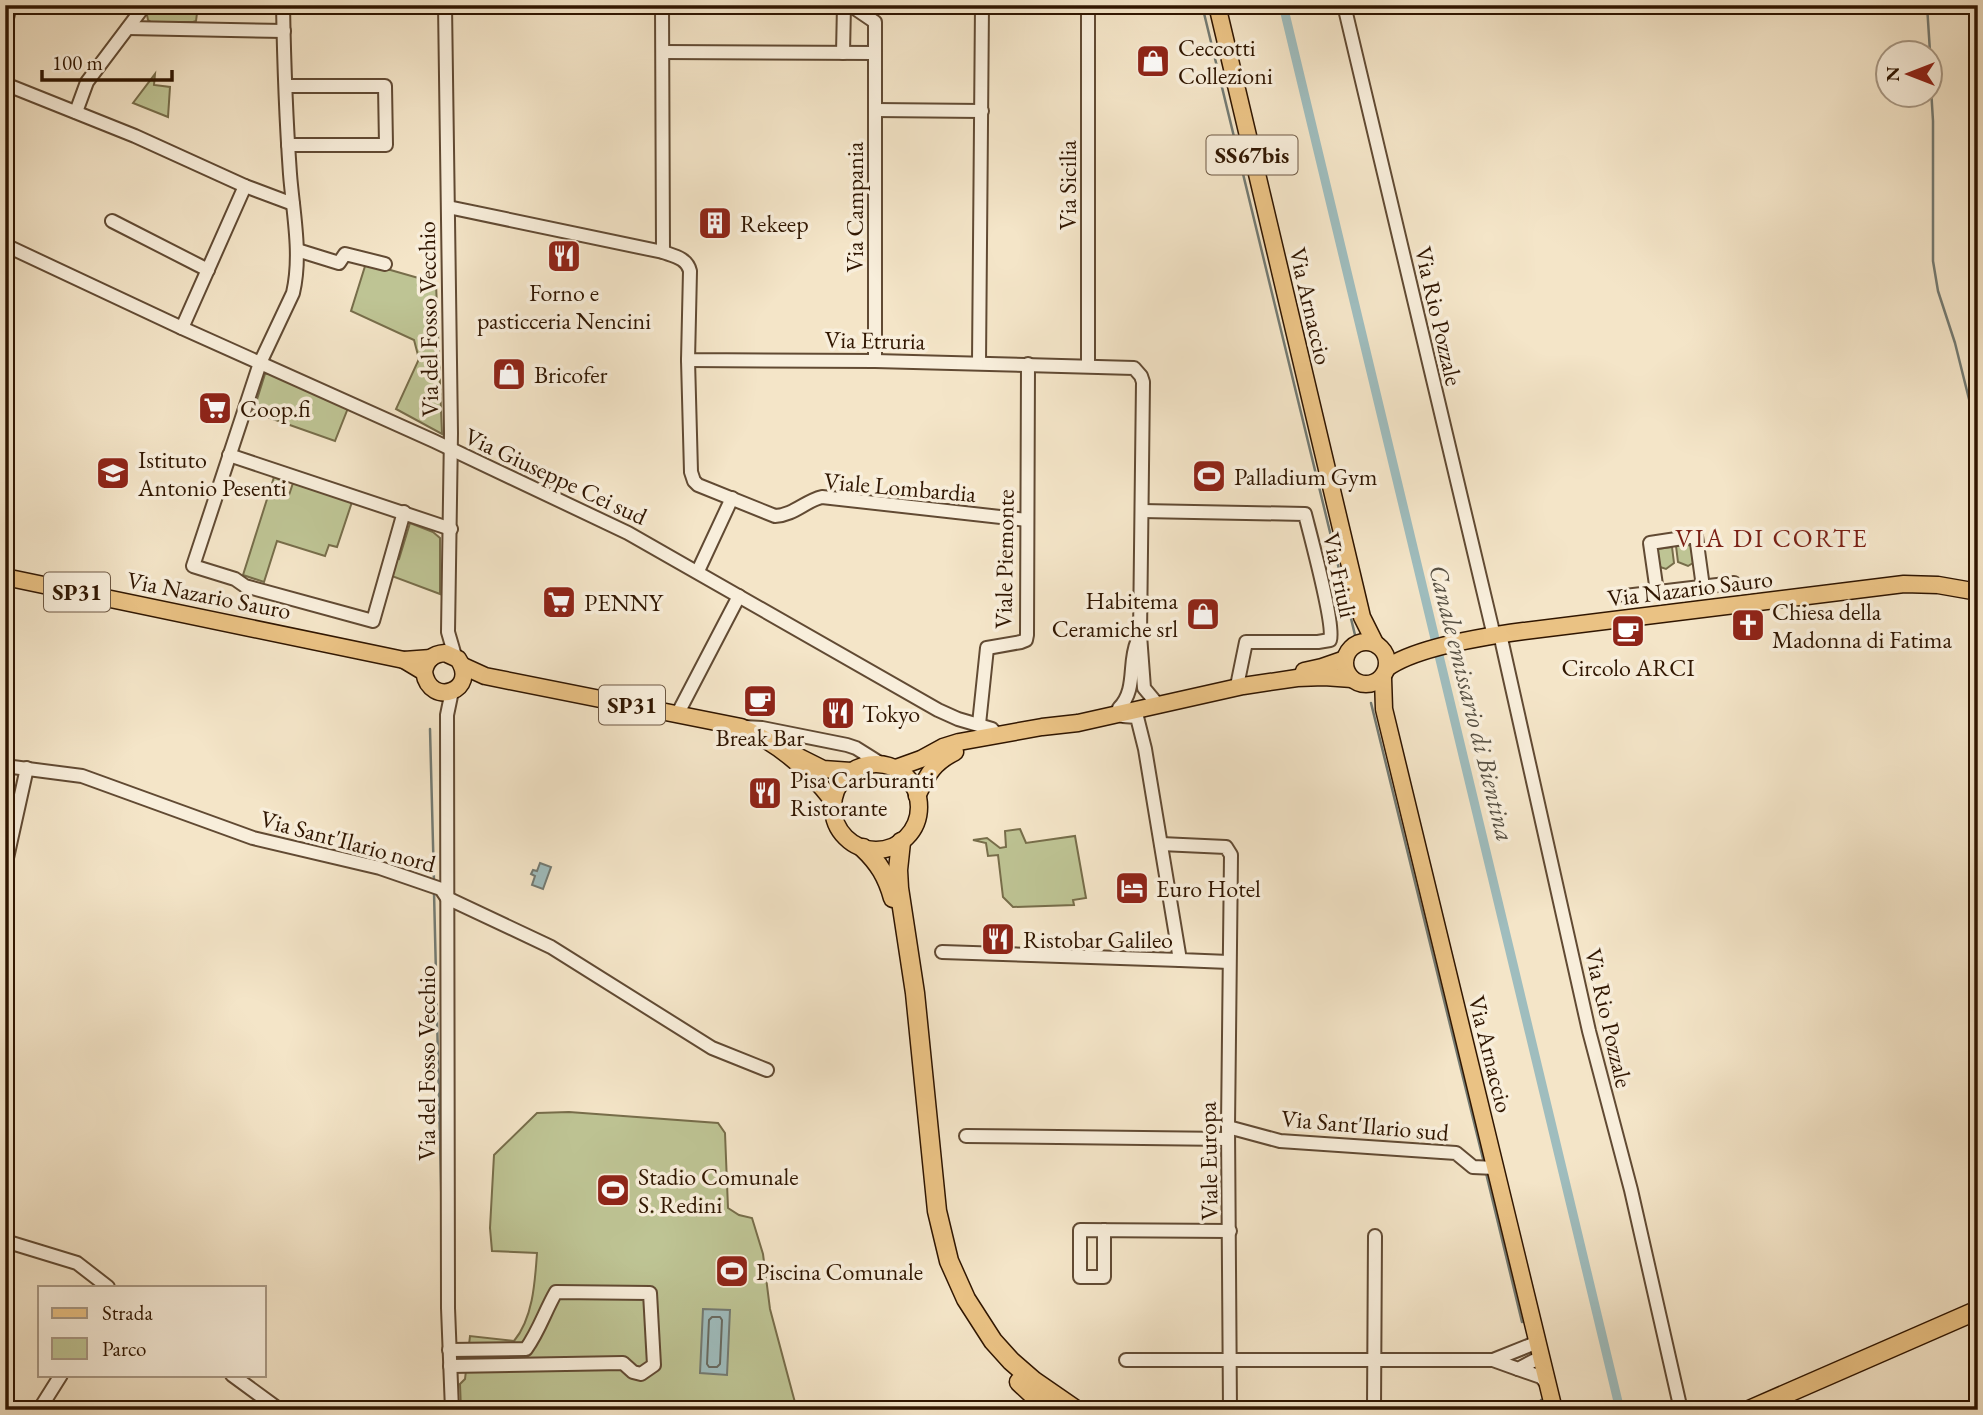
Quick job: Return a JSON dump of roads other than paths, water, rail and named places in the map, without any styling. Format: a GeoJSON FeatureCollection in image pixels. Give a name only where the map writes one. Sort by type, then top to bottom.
{"type":"FeatureCollection","features":[{"type":"Feature","properties":{"kind":"highway"},"geometry":{"type":"LineString","coordinates":[[901,842],[899,888],[915,993],[937,1211],[946,1251],[965,1299],[993,1341],[1057,1406]]}},
{"type":"Feature","properties":{"kind":"highway"},"geometry":{"type":"LineString","coordinates":[[863,848],[879,865],[890,886],[902,938],[927,1175],[938,1238],[950,1278],[984,1343],[1004,1369],[1057,1406],[1077,1410]]}},
{"type":"Feature","properties":{"kind":"highway"},"geometry":{"type":"LineString","coordinates":[[1777,1410],[1837,1377],[1978,1310]]}},
{"type":"Feature","properties":{"kind":"highway"},"geometry":{"type":"LineString","coordinates":[[1749,1410],[1978,1322]]}},
{"type":"Feature","properties":{"kind":"main road","name":"Via Arnaccio"},"geometry":{"type":"LineString","coordinates":[[1217,5],[1362,617],[1373,646]]}},
{"type":"Feature","properties":{"kind":"main road","name":"Via Nazario Sauro"},"geometry":{"type":"LineString","coordinates":[[5,578],[404,660],[445,671],[485,676],[741,727],[823,769],[852,771],[880,763],[896,768]]}},
{"type":"Feature","properties":{"kind":"main road","name":"Via Nazario Sauro"},"geometry":{"type":"LineString","coordinates":[[1380,677],[1411,655],[1497,635],[1904,584],[1938,585],[1978,592]]}},
{"type":"Feature","properties":{"kind":"main road","name":"Via Nazario Sauro"},"geometry":{"type":"LineString","coordinates":[[1373,646],[1411,655]]}},
{"type":"Feature","properties":{"kind":"main road"},"geometry":{"type":"LineString","coordinates":[[1373,646],[1352,647],[1345,659],[1346,669],[1352,679],[1360,684],[1380,677]]}},
{"type":"Feature","properties":{"kind":"main road","name":"SS67bis"},"geometry":{"type":"LineString","coordinates":[[1373,646],[1388,661],[1380,677]]}},
{"type":"Feature","properties":{"kind":"main road"},"geometry":{"type":"LineString","coordinates":[[863,848],[883,850],[901,842],[911,832],[916,820],[919,807],[912,783],[896,768],[950,745],[1094,719],[1238,681],[1322,667],[1345,659]]}},
{"type":"Feature","properties":{"kind":"main road"},"geometry":{"type":"LineString","coordinates":[[1042,727],[1119,708],[1274,681],[1324,677],[1352,679]]}},
{"type":"Feature","properties":{"kind":"main road","name":"Via Arnaccio"},"geometry":{"type":"LineString","coordinates":[[1380,677],[1384,709],[1530,1356],[1554,1410]]}},
{"type":"Feature","properties":{"kind":"main road"},"geometry":{"type":"LineString","coordinates":[[917,796],[935,765],[975,741]]}},
{"type":"Feature","properties":{"kind":"main road","name":"Via Nazario Sauro"},"geometry":{"type":"LineString","coordinates":[[776,746],[820,784],[833,801],[835,821],[841,833],[863,848]]}},
{"type":"Feature","properties":{"kind":"main road"},"geometry":{"type":"LineString","coordinates":[[833,801],[839,784],[852,771]]}},
{"type":"Feature","properties":{"kind":"street"},"geometry":{"type":"LineString","coordinates":[[5,27],[10,5]]}},
{"type":"Feature","properties":{"kind":"street"},"geometry":{"type":"LineString","coordinates":[[76,112],[87,82],[145,5]]}},
{"type":"Feature","properties":{"kind":"street"},"geometry":{"type":"LineString","coordinates":[[284,5],[288,145],[297,274],[293,293],[260,363],[193,566],[235,579],[245,586],[373,621],[404,512]]}},
{"type":"Feature","properties":{"kind":"street","name":"Via del Fosso Vecchio"},"geometry":{"type":"LineString","coordinates":[[445,5],[451,529],[443,703],[447,715],[444,893],[452,1410]]}},
{"type":"Feature","properties":{"kind":"street"},"geometry":{"type":"LineString","coordinates":[[662,5],[663,252]]}},
{"type":"Feature","properties":{"kind":"street"},"geometry":{"type":"LineString","coordinates":[[843,53],[844,5]]}},
{"type":"Feature","properties":{"kind":"street","name":"Via Campania"},"geometry":{"type":"LineString","coordinates":[[850,5],[875,22],[876,361]]}},
{"type":"Feature","properties":{"kind":"street"},"geometry":{"type":"LineString","coordinates":[[979,363],[982,5]]}},
{"type":"Feature","properties":{"kind":"street","name":"Via Sicilia"},"geometry":{"type":"LineString","coordinates":[[1088,5],[1088,366]]}},
{"type":"Feature","properties":{"kind":"street","name":"Via Rio Pozzale"},"geometry":{"type":"LineString","coordinates":[[1344,5],[1681,1410]]}},
{"type":"Feature","properties":{"kind":"street"},"geometry":{"type":"LineString","coordinates":[[128,27],[284,31]]}},
{"type":"Feature","properties":{"kind":"street"},"geometry":{"type":"LineString","coordinates":[[663,52],[875,53]]}},
{"type":"Feature","properties":{"kind":"street"},"geometry":{"type":"LineString","coordinates":[[5,84],[293,204]]}},
{"type":"Feature","properties":{"kind":"street"},"geometry":{"type":"LineString","coordinates":[[286,86],[385,86],[386,145],[288,145]]}},
{"type":"Feature","properties":{"kind":"street"},"geometry":{"type":"LineString","coordinates":[[875,110],[982,111]]}},
{"type":"Feature","properties":{"kind":"street"},"geometry":{"type":"LineString","coordinates":[[182,328],[245,186]]}},
{"type":"Feature","properties":{"kind":"street"},"geometry":{"type":"LineString","coordinates":[[448,207],[663,252],[680,258],[690,267],[688,359]]}},
{"type":"Feature","properties":{"kind":"street"},"geometry":{"type":"LineString","coordinates":[[112,221],[208,270]]}},
{"type":"Feature","properties":{"kind":"street","name":"Via Giuseppe Cei sud"},"geometry":{"type":"LineString","coordinates":[[5,245],[523,482],[628,533],[938,710],[992,729],[998,735]]}},
{"type":"Feature","properties":{"kind":"street"},"geometry":{"type":"LineString","coordinates":[[297,250],[339,262],[345,254],[385,264]]}},
{"type":"Feature","properties":{"kind":"street","name":"Via Etruria"},"geometry":{"type":"LineString","coordinates":[[688,359],[1129,367],[1139,373],[1143,379],[1140,635],[1144,688],[1155,703]]}},
{"type":"Feature","properties":{"kind":"street","name":"Viale Lombardia"},"geometry":{"type":"LineString","coordinates":[[688,359],[692,477],[698,485],[775,516],[789,514],[822,497],[1027,520]]}},
{"type":"Feature","properties":{"kind":"street","name":"Viale Piemonte"},"geometry":{"type":"LineString","coordinates":[[979,724],[987,648],[1026,640],[1028,364]]}},
{"type":"Feature","properties":{"kind":"street"},"geometry":{"type":"LineString","coordinates":[[229,455],[451,529]]}},
{"type":"Feature","properties":{"kind":"street"},"geometry":{"type":"LineString","coordinates":[[698,572],[732,499]]}},
{"type":"Feature","properties":{"kind":"street","name":"Via Friuli"},"geometry":{"type":"LineString","coordinates":[[1142,511],[1304,514],[1332,636],[1327,642],[1245,642],[1238,681]]}},
{"type":"Feature","properties":{"kind":"street"},"geometry":{"type":"LineString","coordinates":[[1670,613],[1650,543],[1696,537],[1703,587]]}},
{"type":"Feature","properties":{"kind":"street"},"geometry":{"type":"LineString","coordinates":[[1625,596],[1734,583]]}},
{"type":"Feature","properties":{"kind":"street"},"geometry":{"type":"LineString","coordinates":[[678,713],[739,596]]}},
{"type":"Feature","properties":{"kind":"street","name":"Via Etruria"},"geometry":{"type":"LineString","coordinates":[[1119,708],[1127,697],[1133,653],[1140,635]]}},
{"type":"Feature","properties":{"kind":"street"},"geometry":{"type":"LineString","coordinates":[[1145,749],[1146,719],[1155,703]]}},
{"type":"Feature","properties":{"kind":"street"},"geometry":{"type":"LineString","coordinates":[[1094,719],[1135,716],[1138,720],[1180,960]]}},
{"type":"Feature","properties":{"kind":"street","name":"Via Nazario Sauro"},"geometry":{"type":"LineString","coordinates":[[741,727],[762,728],[847,745],[880,763]]}},
{"type":"Feature","properties":{"kind":"street","name":"Via Sant'Ilario nord"},"geometry":{"type":"LineString","coordinates":[[5,766],[82,776],[253,838],[380,868],[426,884],[551,947],[712,1048],[767,1070]]}},
{"type":"Feature","properties":{"kind":"street"},"geometry":{"type":"LineString","coordinates":[[5,867],[27,768]]}},
{"type":"Feature","properties":{"kind":"street","name":"Viale Europa"},"geometry":{"type":"LineString","coordinates":[[1161,844],[1226,847],[1231,855],[1228,1133],[1230,1410]]}},
{"type":"Feature","properties":{"kind":"street"},"geometry":{"type":"LineString","coordinates":[[942,952],[1229,962]]}},
{"type":"Feature","properties":{"kind":"street","name":"Via Sant'Ilario sud"},"geometry":{"type":"LineString","coordinates":[[965,1136],[1228,1133],[1280,1141],[1456,1153],[1474,1167],[1488,1167]]}},
{"type":"Feature","properties":{"kind":"street"},"geometry":{"type":"LineString","coordinates":[[1104,1230],[1230,1231]]}},
{"type":"Feature","properties":{"kind":"street"},"geometry":{"type":"LineString","coordinates":[[1374,1410],[1375,1236]]}},
{"type":"Feature","properties":{"kind":"street"},"geometry":{"type":"LineString","coordinates":[[5,1241],[77,1263],[107,1286]]}},
{"type":"Feature","properties":{"kind":"street"},"geometry":{"type":"LineString","coordinates":[[450,1366],[623,1363],[641,1374],[653,1366],[650,1293],[556,1292],[544,1313],[537,1335],[526,1349],[529,1364]]}},
{"type":"Feature","properties":{"kind":"street"},"geometry":{"type":"LineString","coordinates":[[450,1350],[526,1349]]}},
{"type":"Feature","properties":{"kind":"street"},"geometry":{"type":"LineString","coordinates":[[1126,1360],[1493,1360],[1530,1356]]}},
{"type":"Feature","properties":{"kind":"street"},"geometry":{"type":"LineString","coordinates":[[1493,1360],[1530,1356]]}},
{"type":"Feature","properties":{"kind":"street"},"geometry":{"type":"LineString","coordinates":[[1530,1356],[1543,1381]]}},
{"type":"Feature","properties":{"kind":"street"},"geometry":{"type":"LineString","coordinates":[[39,1410],[60,1376]]}},
{"type":"Feature","properties":{"kind":"street"},"geometry":{"type":"LineString","coordinates":[[233,1376],[280,1410]]}},
{"type":"Feature","properties":{"kind":"water"},"geometry":{"type":"Polygon","coordinates":[[[540,863],[551,867],[543,889],[532,885],[535,876],[531,874],[533,870],[537,871],[540,863]]]}},
{"type":"Feature","properties":{"kind":"water"},"geometry":{"type":"Polygon","coordinates":[[[703,1309],[730,1310],[727,1375],[700,1373],[703,1309]]]}},
{"type":"Feature","properties":{"kind":"waterway"},"geometry":{"type":"LineString","coordinates":[[1202,5],[1355,635]]}},
{"type":"Feature","properties":{"kind":"waterway","name":"Canale emissario di Bientina"},"geometry":{"type":"LineString","coordinates":[[1283,5],[1620,1410]]}},
{"type":"Feature","properties":{"kind":"waterway"},"geometry":{"type":"LineString","coordinates":[[1927,5],[1929,38]]}},
{"type":"Feature","properties":{"kind":"waterway"},"geometry":{"type":"LineString","coordinates":[[1932,108],[1933,261],[1938,291],[1955,343],[1978,435]]}},
{"type":"Feature","properties":{"kind":"waterway"},"geometry":{"type":"LineString","coordinates":[[1371,703],[1484,1163]]}},
{"type":"Feature","properties":{"kind":"waterway"},"geometry":{"type":"LineString","coordinates":[[430,729],[434,882]]}},
{"type":"Feature","properties":{"kind":"waterway"},"geometry":{"type":"LineString","coordinates":[[434,892],[442,1224]]}},
{"type":"Feature","properties":{"kind":"waterway"},"geometry":{"type":"LineString","coordinates":[[1486,1173],[1522,1322]]}},
{"type":"Feature","properties":{"kind":"waterway"},"geometry":{"type":"LineString","coordinates":[[1541,1400],[1544,1410]]}},
{"type":"Feature","properties":{"kind":"place","name":"Ceccotti Collezioni"},"geometry":{"type":"Point","coordinates":[1153,61]}},
{"type":"Feature","properties":{"kind":"place","name":"Rekeep"},"geometry":{"type":"Point","coordinates":[715,223]}},
{"type":"Feature","properties":{"kind":"place","name":"Forno e pasticceria Nencini"},"geometry":{"type":"Point","coordinates":[564,256]}},
{"type":"Feature","properties":{"kind":"place","name":"Bricofer"},"geometry":{"type":"Point","coordinates":[509,374]}},
{"type":"Feature","properties":{"kind":"place","name":"Coop.fi"},"geometry":{"type":"Point","coordinates":[215,408]}},
{"type":"Feature","properties":{"kind":"place","name":"Istituto Antonio Pesenti"},"geometry":{"type":"Point","coordinates":[113,473]}},
{"type":"Feature","properties":{"kind":"place","name":"Palladium Gym"},"geometry":{"type":"Point","coordinates":[1209,476]}},
{"type":"Feature","properties":{"kind":"place","name":"PENNY"},"geometry":{"type":"Point","coordinates":[559,602]}},
{"type":"Feature","properties":{"kind":"place","name":"Habitema Ceramiche srl"},"geometry":{"type":"Point","coordinates":[1203,614]}},
{"type":"Feature","properties":{"kind":"place","name":"Chiesa della Madonna di Fatima"},"geometry":{"type":"Point","coordinates":[1748,625]}},
{"type":"Feature","properties":{"kind":"place","name":"Circolo ARCI"},"geometry":{"type":"Point","coordinates":[1628,631]}},
{"type":"Feature","properties":{"kind":"place","name":"Break Bar"},"geometry":{"type":"Point","coordinates":[760,701]}},
{"type":"Feature","properties":{"kind":"place","name":"Tokyo"},"geometry":{"type":"Point","coordinates":[838,713]}},
{"type":"Feature","properties":{"kind":"place","name":"Pisa Carburanti Ristorante"},"geometry":{"type":"Point","coordinates":[765,793]}},
{"type":"Feature","properties":{"kind":"place","name":"Euro Hotel"},"geometry":{"type":"Point","coordinates":[1132,888]}},
{"type":"Feature","properties":{"kind":"place","name":"Ristobar Galileo"},"geometry":{"type":"Point","coordinates":[998,939]}},
{"type":"Feature","properties":{"kind":"place","name":"Stadio Comunale S. Redini"},"geometry":{"type":"Point","coordinates":[613,1190]}},
{"type":"Feature","properties":{"kind":"place","name":"Piscina Comunale"},"geometry":{"type":"Point","coordinates":[732,1271]}},
{"type":"Feature","properties":{"kind":"district","name":"VIA DI CORTE"},"geometry":{"type":"Point","coordinates":[1772,538]}}]}
